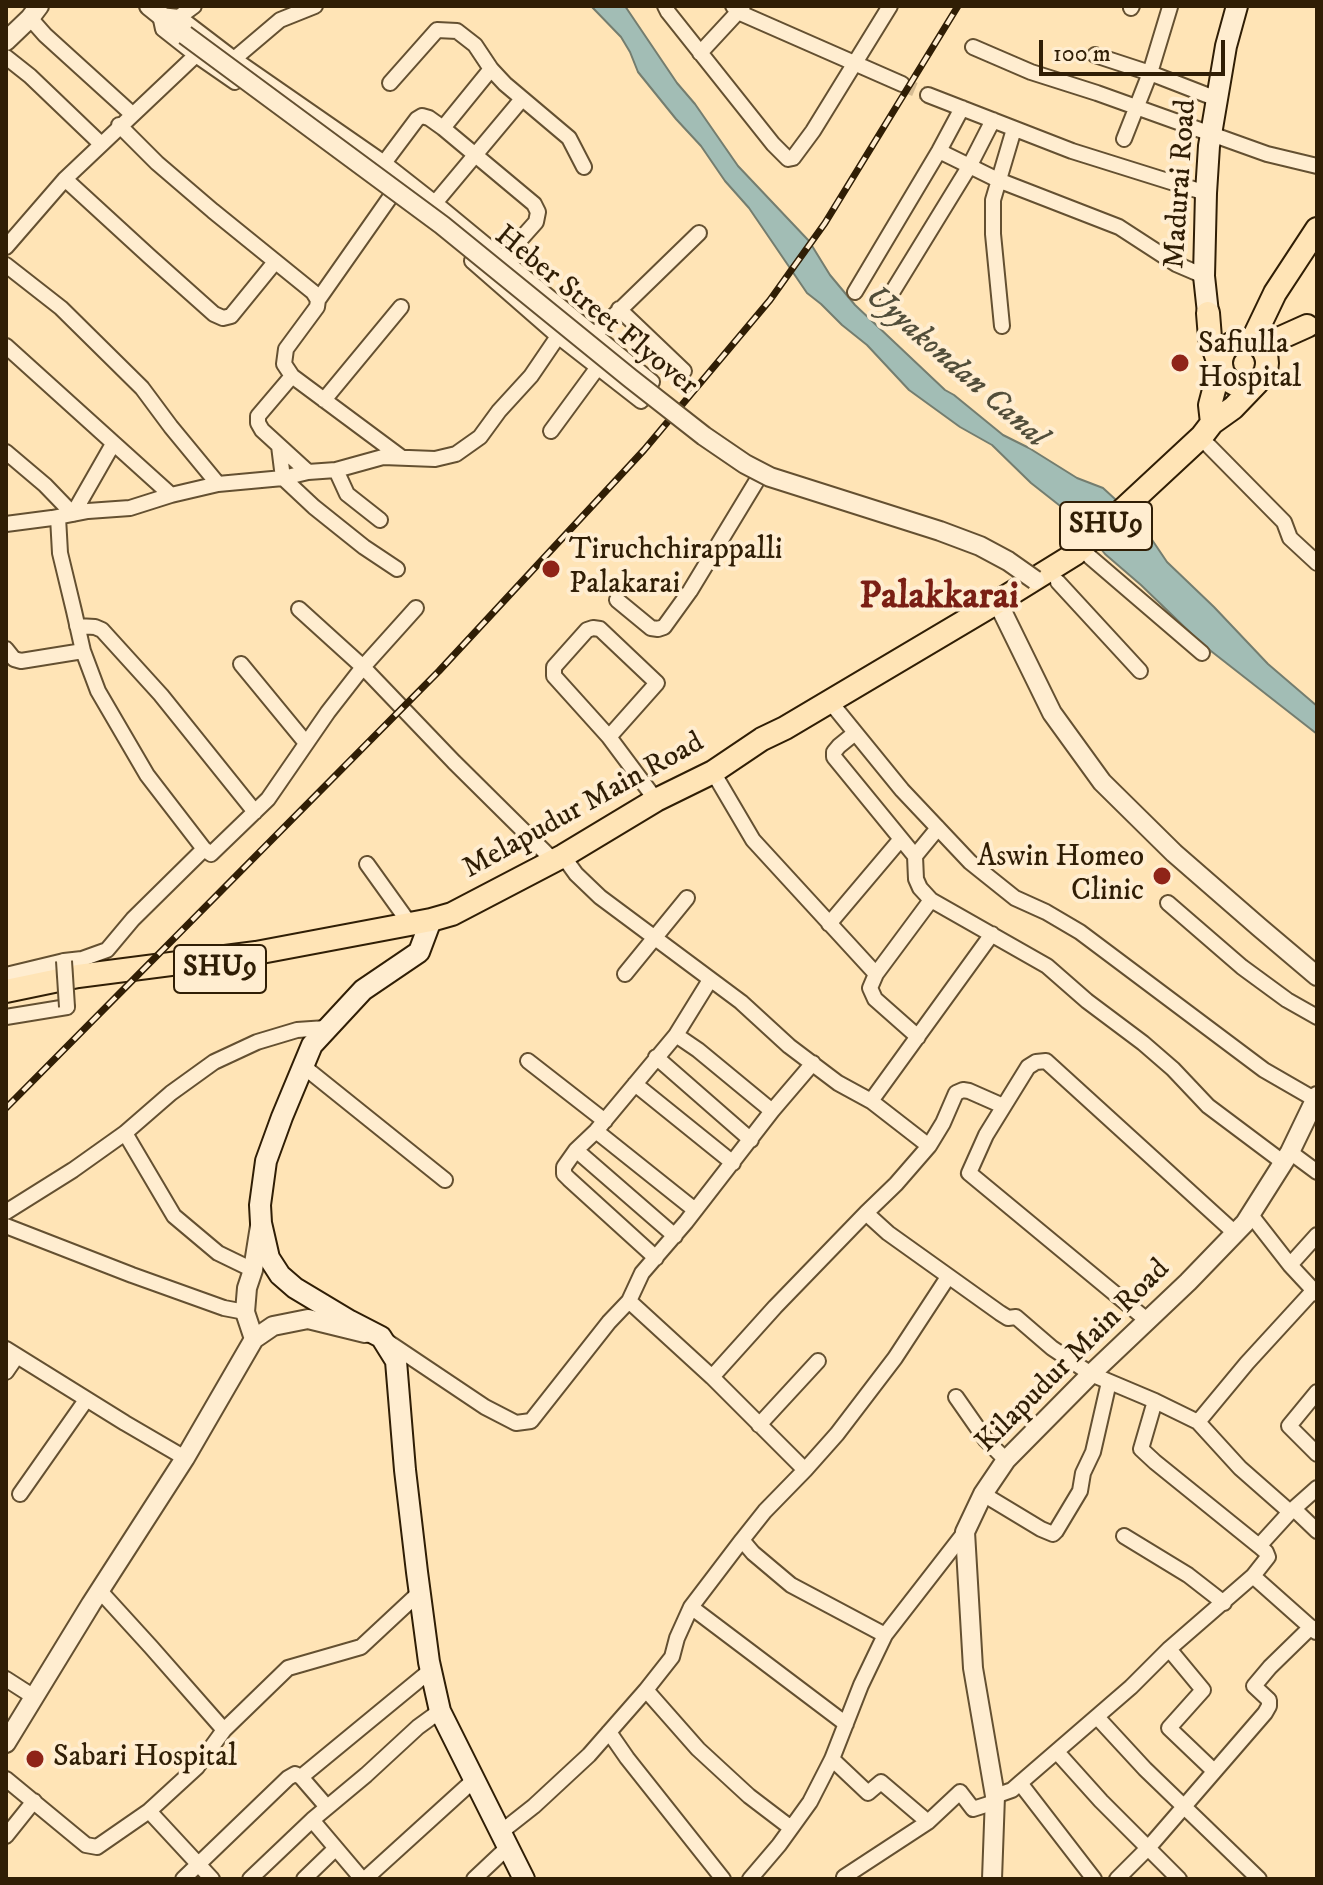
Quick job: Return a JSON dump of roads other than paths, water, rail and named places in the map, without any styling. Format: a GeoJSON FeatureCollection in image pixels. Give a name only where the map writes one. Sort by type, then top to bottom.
{"type":"FeatureCollection","features":[{"type":"Feature","properties":{"kind":"main road","name":"Madurai Road"},"geometry":{"type":"LineString","coordinates":[[1220,367],[1210,338],[1204,276],[1206,193],[1217,99],[1237,6]]}},
{"type":"Feature","properties":{"kind":"main road"},"geometry":{"type":"LineString","coordinates":[[1245,341],[1317,229]]}},
{"type":"Feature","properties":{"kind":"main road"},"geometry":{"type":"LineString","coordinates":[[1208,313],[1264,351],[1267,358],[1261,378]]}},
{"type":"Feature","properties":{"kind":"main road"},"geometry":{"type":"LineString","coordinates":[[1207,435],[1210,405],[1226,347],[1245,341],[1278,339],[1312,321]]}},
{"type":"Feature","properties":{"kind":"main road"},"geometry":{"type":"LineString","coordinates":[[1220,367],[1234,385],[1242,387],[1261,378],[1312,321]]}},
{"type":"Feature","properties":{"kind":"main road","name":"SHU9"},"geometry":{"type":"LineString","coordinates":[[1035,580],[1075,554],[1207,435],[1261,378]]}},
{"type":"Feature","properties":{"kind":"main road","name":"Melapudur Main Road"},"geometry":{"type":"LineString","coordinates":[[6,991],[78,976],[256,953],[452,914],[559,859],[656,800],[713,772],[762,739],[1035,580]]}},
{"type":"Feature","properties":{"kind":"main road","name":"Melapudur Main Road"},"geometry":{"type":"LineString","coordinates":[[6,1005],[365,945],[403,933],[420,922]]}},
{"type":"Feature","properties":{"kind":"main road"},"geometry":{"type":"LineString","coordinates":[[420,922],[419,952],[363,990],[312,1045],[266,1161],[260,1205],[261,1223],[269,1258],[280,1275],[295,1288],[381,1337],[396,1361],[420,1592],[440,1711],[524,1879]]}},
{"type":"Feature","properties":{"kind":"street"},"geometry":{"type":"LineString","coordinates":[[194,6],[182,26],[384,163],[652,382]]}},
{"type":"Feature","properties":{"kind":"street"},"geometry":{"type":"LineString","coordinates":[[234,59],[280,20],[315,6]]}},
{"type":"Feature","properties":{"kind":"street"},"geometry":{"type":"LineString","coordinates":[[665,6],[788,159],[793,158],[813,131],[890,6]]}},
{"type":"Feature","properties":{"kind":"street"},"geometry":{"type":"LineString","coordinates":[[1124,139],[1150,73],[1170,7]]}},
{"type":"Feature","properties":{"kind":"street"},"geometry":{"type":"LineString","coordinates":[[700,53],[738,8],[902,84]]}},
{"type":"Feature","properties":{"kind":"street"},"geometry":{"type":"LineString","coordinates":[[155,10],[163,29],[439,233],[559,337],[641,401]]}},
{"type":"Feature","properties":{"kind":"street","name":"Heber Street Flyover"},"geometry":{"type":"LineString","coordinates":[[155,10],[182,26],[442,225],[630,378],[745,464],[770,477],[980,546],[1035,580]]}},
{"type":"Feature","properties":{"kind":"street"},"geometry":{"type":"LineString","coordinates":[[6,41],[35,12],[45,35],[132,114]]}},
{"type":"Feature","properties":{"kind":"street"},"geometry":{"type":"LineString","coordinates":[[390,83],[437,30],[457,31],[475,45],[505,84],[569,138],[584,167]]}},
{"type":"Feature","properties":{"kind":"street"},"geometry":{"type":"LineString","coordinates":[[973,47],[1031,72],[1267,154],[1317,166]]}},
{"type":"Feature","properties":{"kind":"street"},"geometry":{"type":"LineString","coordinates":[[6,247],[100,143],[196,55]]}},
{"type":"Feature","properties":{"kind":"street"},"geometry":{"type":"LineString","coordinates":[[1095,55],[1217,99]]}},
{"type":"Feature","properties":{"kind":"street"},"geometry":{"type":"LineString","coordinates":[[6,57],[100,143]]}},
{"type":"Feature","properties":{"kind":"street"},"geometry":{"type":"LineString","coordinates":[[443,128],[491,69]]}},
{"type":"Feature","properties":{"kind":"street"},"geometry":{"type":"LineString","coordinates":[[928,95],[1072,151],[1206,193]]}},
{"type":"Feature","properties":{"kind":"street"},"geometry":{"type":"LineString","coordinates":[[435,203],[522,99]]}},
{"type":"Feature","properties":{"kind":"street"},"geometry":{"type":"LineString","coordinates":[[855,292],[962,108]]}},
{"type":"Feature","properties":{"kind":"street"},"geometry":{"type":"LineString","coordinates":[[384,163],[422,116],[443,128],[534,204],[538,212],[536,222],[503,259]]}},
{"type":"Feature","properties":{"kind":"street"},"geometry":{"type":"LineString","coordinates":[[888,299],[969,167],[993,120]]}},
{"type":"Feature","properties":{"kind":"street"},"geometry":{"type":"LineString","coordinates":[[119,125],[157,163],[313,292],[318,300]]}},
{"type":"Feature","properties":{"kind":"street"},"geometry":{"type":"LineString","coordinates":[[1002,326],[993,234],[993,200],[1014,129]]}},
{"type":"Feature","properties":{"kind":"street"},"geometry":{"type":"LineString","coordinates":[[939,151],[998,180],[1119,227],[1176,264],[1204,276]]}},
{"type":"Feature","properties":{"kind":"street"},"geometry":{"type":"LineString","coordinates":[[65,179],[214,314],[223,318],[231,316],[275,262]]}},
{"type":"Feature","properties":{"kind":"street"},"geometry":{"type":"LineString","coordinates":[[391,196],[286,349],[284,364],[292,376],[401,457]]}},
{"type":"Feature","properties":{"kind":"street"},"geometry":{"type":"LineString","coordinates":[[595,334],[699,233]]}},
{"type":"Feature","properties":{"kind":"street"},"geometry":{"type":"LineString","coordinates":[[6,265],[61,308],[142,388],[218,484]]}},
{"type":"Feature","properties":{"kind":"street"},"geometry":{"type":"LineString","coordinates":[[324,400],[401,307]]}},
{"type":"Feature","properties":{"kind":"street"},"geometry":{"type":"LineString","coordinates":[[619,309],[684,371]]}},
{"type":"Feature","properties":{"kind":"street"},"geometry":{"type":"LineString","coordinates":[[6,524],[130,508],[218,484],[336,470],[383,457],[435,459],[456,454],[480,437],[531,376],[571,314]]}},
{"type":"Feature","properties":{"kind":"street"},"geometry":{"type":"LineString","coordinates":[[6,346],[171,495]]}},
{"type":"Feature","properties":{"kind":"street"},"geometry":{"type":"LineString","coordinates":[[551,431],[598,367]]}},
{"type":"Feature","properties":{"kind":"street"},"geometry":{"type":"LineString","coordinates":[[292,376],[258,416],[258,423],[308,472]]}},
{"type":"Feature","properties":{"kind":"street"},"geometry":{"type":"LineString","coordinates":[[1207,435],[1284,522],[1290,538],[1317,563]]}},
{"type":"Feature","properties":{"kind":"street"},"geometry":{"type":"LineString","coordinates":[[113,444],[65,516],[60,553],[77,626],[98,691],[147,775],[211,854],[277,787],[363,667],[416,608]]}},
{"type":"Feature","properties":{"kind":"street"},"geometry":{"type":"LineString","coordinates":[[279,446],[283,478],[364,547],[397,569]]}},
{"type":"Feature","properties":{"kind":"street"},"geometry":{"type":"LineString","coordinates":[[6,452],[45,485],[65,516]]}},
{"type":"Feature","properties":{"kind":"street"},"geometry":{"type":"LineString","coordinates":[[336,470],[347,494],[380,520]]}},
{"type":"Feature","properties":{"kind":"street"},"geometry":{"type":"LineString","coordinates":[[617,600],[651,628],[664,627],[690,591],[756,482]]}},
{"type":"Feature","properties":{"kind":"street"},"geometry":{"type":"LineString","coordinates":[[1090,557],[1202,653]]}},
{"type":"Feature","properties":{"kind":"street"},"geometry":{"type":"LineString","coordinates":[[1058,582],[1140,671]]}},
{"type":"Feature","properties":{"kind":"street"},"geometry":{"type":"LineString","coordinates":[[299,609],[404,707],[454,762],[600,897],[741,1002],[789,1046],[838,1083],[871,1101],[929,1146]]}},
{"type":"Feature","properties":{"kind":"street"},"geometry":{"type":"LineString","coordinates":[[1001,609],[1052,713],[1102,782],[1174,853],[1317,976]]}},
{"type":"Feature","properties":{"kind":"street"},"geometry":{"type":"LineString","coordinates":[[77,626],[102,630],[161,695],[255,812]]}},
{"type":"Feature","properties":{"kind":"street"},"geometry":{"type":"LineString","coordinates":[[609,737],[657,683],[600,629],[593,628],[587,630],[554,667],[554,676],[609,737],[656,800]]}},
{"type":"Feature","properties":{"kind":"street"},"geometry":{"type":"LineString","coordinates":[[6,649],[14,659],[21,661],[83,651]]}},
{"type":"Feature","properties":{"kind":"street"},"geometry":{"type":"LineString","coordinates":[[241,664],[306,743]]}},
{"type":"Feature","properties":{"kind":"street"},"geometry":{"type":"LineString","coordinates":[[836,709],[902,790],[970,862],[1015,898],[1080,932],[1264,1070],[1316,1098]]}},
{"type":"Feature","properties":{"kind":"street"},"geometry":{"type":"LineString","coordinates":[[855,733],[839,746],[834,757],[915,856],[916,879],[931,900],[1047,966],[1173,1069],[1208,1106],[1287,1157],[1317,1172]]}},
{"type":"Feature","properties":{"kind":"street"},"geometry":{"type":"LineString","coordinates":[[713,772],[753,840],[876,974]]}},
{"type":"Feature","properties":{"kind":"street"},"geometry":{"type":"LineString","coordinates":[[915,856],[938,828]]}},
{"type":"Feature","properties":{"kind":"street"},"geometry":{"type":"LineString","coordinates":[[829,924],[900,840]]}},
{"type":"Feature","properties":{"kind":"street"},"geometry":{"type":"LineString","coordinates":[[6,975],[82,959],[107,950],[133,919],[204,849]]}},
{"type":"Feature","properties":{"kind":"street"},"geometry":{"type":"LineString","coordinates":[[367,864],[420,922]]}},
{"type":"Feature","properties":{"kind":"street"},"geometry":{"type":"LineString","coordinates":[[625,974],[687,898]]}},
{"type":"Feature","properties":{"kind":"street"},"geometry":{"type":"LineString","coordinates":[[918,1037],[875,999],[870,988],[876,974],[931,900]]}},
{"type":"Feature","properties":{"kind":"street"},"geometry":{"type":"LineString","coordinates":[[1168,903],[1242,967],[1287,1000],[1317,1017]]}},
{"type":"Feature","properties":{"kind":"street"},"geometry":{"type":"LineString","coordinates":[[871,1101],[992,934]]}},
{"type":"Feature","properties":{"kind":"street"},"geometry":{"type":"LineString","coordinates":[[6,1017],[67,1007],[64,961]]}},
{"type":"Feature","properties":{"kind":"street"},"geometry":{"type":"LineString","coordinates":[[656,1258],[564,1174],[564,1167],[676,1035],[710,980]]}},
{"type":"Feature","properties":{"kind":"street"},"geometry":{"type":"LineString","coordinates":[[6,1212],[125,1133],[171,1093],[214,1062],[257,1042],[297,1030],[326,1028]]}},
{"type":"Feature","properties":{"kind":"street"},"geometry":{"type":"LineString","coordinates":[[676,1035],[772,1111]]}},
{"type":"Feature","properties":{"kind":"street"},"geometry":{"type":"LineString","coordinates":[[656,1057],[751,1140]]}},
{"type":"Feature","properties":{"kind":"street"},"geometry":{"type":"LineString","coordinates":[[528,1061],[695,1210]]}},
{"type":"Feature","properties":{"kind":"street"},"geometry":{"type":"LineString","coordinates":[[1148,1321],[969,1173],[986,1135],[1028,1067],[1046,1061],[1235,1233]]}},
{"type":"Feature","properties":{"kind":"street"},"geometry":{"type":"LineString","coordinates":[[6,1743],[185,1458],[254,1339],[273,1326],[308,1319],[381,1337],[485,1407],[516,1423],[531,1421],[629,1301],[642,1273],[813,1063]]}},
{"type":"Feature","properties":{"kind":"street"},"geometry":{"type":"LineString","coordinates":[[303,1066],[445,1180]]}},
{"type":"Feature","properties":{"kind":"street"},"geometry":{"type":"LineString","coordinates":[[635,1084],[733,1163]]}},
{"type":"Feature","properties":{"kind":"street"},"geometry":{"type":"LineString","coordinates":[[712,1377],[929,1146],[956,1093],[969,1091],[1003,1106]]}},
{"type":"Feature","properties":{"kind":"street","name":"Kilapudur Main Road"},"geometry":{"type":"LineString","coordinates":[[992,1879],[995,1799],[973,1668],[965,1532],[983,1494],[1006,1460],[1251,1215],[1287,1157],[1316,1098]]}},
{"type":"Feature","properties":{"kind":"street"},"geometry":{"type":"LineString","coordinates":[[125,1133],[174,1216],[218,1253],[253,1270]]}},
{"type":"Feature","properties":{"kind":"street"},"geometry":{"type":"LineString","coordinates":[[576,1150],[675,1236]]}},
{"type":"Feature","properties":{"kind":"street"},"geometry":{"type":"LineString","coordinates":[[866,1213],[903,1245],[1008,1318],[1016,1317],[1052,1348],[1091,1374],[1198,1422],[1240,1468],[1317,1531]]}},
{"type":"Feature","properties":{"kind":"street"},"geometry":{"type":"LineString","coordinates":[[1198,1422],[1247,1363],[1315,1292],[1251,1215]]}},
{"type":"Feature","properties":{"kind":"street"},"geometry":{"type":"LineString","coordinates":[[254,1339],[245,1312],[261,1223]]}},
{"type":"Feature","properties":{"kind":"street"},"geometry":{"type":"LineString","coordinates":[[6,1226],[145,1280],[224,1308],[245,1312]]}},
{"type":"Feature","properties":{"kind":"street"},"geometry":{"type":"LineString","coordinates":[[1290,1265],[1317,1235]]}},
{"type":"Feature","properties":{"kind":"street"},"geometry":{"type":"LineString","coordinates":[[474,1879],[505,1839],[589,1755],[672,1657],[691,1607],[765,1511],[844,1426],[895,1358],[948,1277]]}},
{"type":"Feature","properties":{"kind":"street"},"geometry":{"type":"LineString","coordinates":[[629,1301],[712,1377],[805,1470]]}},
{"type":"Feature","properties":{"kind":"street"},"geometry":{"type":"LineString","coordinates":[[6,1372],[11,1353],[185,1458]]}},
{"type":"Feature","properties":{"kind":"street"},"geometry":{"type":"LineString","coordinates":[[759,1425],[818,1361]]}},
{"type":"Feature","properties":{"kind":"street"},"geometry":{"type":"LineString","coordinates":[[983,1494],[1053,1534],[1080,1491],[1083,1473],[1093,1452],[1109,1382]]}},
{"type":"Feature","properties":{"kind":"street"},"geometry":{"type":"LineString","coordinates":[[1317,1392],[1289,1426],[1317,1454]]}},
{"type":"Feature","properties":{"kind":"street"},"geometry":{"type":"LineString","coordinates":[[956,1397],[986,1440],[1006,1460]]}},
{"type":"Feature","properties":{"kind":"street"},"geometry":{"type":"LineString","coordinates":[[20,1494],[86,1400]]}},
{"type":"Feature","properties":{"kind":"street"},"geometry":{"type":"LineString","coordinates":[[843,1878],[928,1822],[960,1792],[973,1809],[1012,1790],[1224,1603],[1268,1557],[1259,1546],[1141,1449],[1155,1401]]}},
{"type":"Feature","properties":{"kind":"street"},"geometry":{"type":"LineString","coordinates":[[1259,1546],[1317,1488]]}},
{"type":"Feature","properties":{"kind":"street"},"geometry":{"type":"LineString","coordinates":[[750,1879],[810,1802],[832,1759],[861,1685],[885,1635],[965,1532]]}},
{"type":"Feature","properties":{"kind":"street"},"geometry":{"type":"LineString","coordinates":[[1124,1536],[1188,1575],[1224,1603]]}},
{"type":"Feature","properties":{"kind":"street"},"geometry":{"type":"LineString","coordinates":[[742,1540],[791,1585],[885,1635]]}},
{"type":"Feature","properties":{"kind":"street"},"geometry":{"type":"LineString","coordinates":[[1117,1879],[1149,1847],[1265,1713],[1269,1700],[1254,1686],[1270,1667],[1314,1630],[1253,1576]]}},
{"type":"Feature","properties":{"kind":"street"},"geometry":{"type":"LineString","coordinates":[[100,1591],[224,1730]]}},
{"type":"Feature","properties":{"kind":"street"},"geometry":{"type":"LineString","coordinates":[[6,1779],[86,1845],[97,1847],[149,1811],[197,1767],[224,1730],[288,1668],[361,1647],[420,1592]]}},
{"type":"Feature","properties":{"kind":"street"},"geometry":{"type":"LineString","coordinates":[[691,1607],[846,1724]]}},
{"type":"Feature","properties":{"kind":"street"},"geometry":{"type":"LineString","coordinates":[[1169,1649],[1203,1690],[1169,1728],[1214,1771]]}},
{"type":"Feature","properties":{"kind":"street"},"geometry":{"type":"LineString","coordinates":[[301,1777],[431,1670]]}},
{"type":"Feature","properties":{"kind":"street"},"geometry":{"type":"LineString","coordinates":[[6,1679],[34,1697]]}},
{"type":"Feature","properties":{"kind":"street"},"geometry":{"type":"LineString","coordinates":[[646,1690],[698,1749],[749,1796],[791,1828]]}},
{"type":"Feature","properties":{"kind":"street"},"geometry":{"type":"LineString","coordinates":[[250,1879],[312,1820],[440,1711]]}},
{"type":"Feature","properties":{"kind":"street"},"geometry":{"type":"LineString","coordinates":[[1097,1717],[1183,1807],[1259,1879]]}},
{"type":"Feature","properties":{"kind":"street"},"geometry":{"type":"LineString","coordinates":[[609,1732],[723,1879]]}},
{"type":"Feature","properties":{"kind":"street"},"geometry":{"type":"LineString","coordinates":[[1057,1752],[1179,1879]]}},
{"type":"Feature","properties":{"kind":"street"},"geometry":{"type":"LineString","coordinates":[[832,1759],[868,1793],[881,1782],[928,1822]]}},
{"type":"Feature","properties":{"kind":"street"},"geometry":{"type":"LineString","coordinates":[[183,1879],[295,1774],[327,1807]]}},
{"type":"Feature","properties":{"kind":"street"},"geometry":{"type":"LineString","coordinates":[[312,1820],[364,1879],[474,1780]]}},
{"type":"Feature","properties":{"kind":"street"},"geometry":{"type":"LineString","coordinates":[[1020,1783],[1094,1879]]}},
{"type":"Feature","properties":{"kind":"street"},"geometry":{"type":"LineString","coordinates":[[6,1836],[34,1801]]}},
{"type":"Feature","properties":{"kind":"street"},"geometry":{"type":"LineString","coordinates":[[149,1811],[212,1879]]}},
{"type":"Feature","properties":{"kind":"street"},"geometry":{"type":"LineString","coordinates":[[304,1879],[335,1849]]}},
{"type":"Feature","properties":{"kind":"water"},"geometry":{"type":"Polygon","coordinates":[[[591,6],[625,6],[738,166],[809,241],[830,275],[855,305],[945,390],[1003,435],[1077,478],[1103,488],[1140,522],[1167,562],[1268,664],[1317,706],[1317,734],[1202,644],[1105,554],[1078,520],[1031,483],[992,445],[960,427],[909,390],[867,345],[807,293],[749,208],[638,72],[621,37],[591,6]]]}},
{"type":"Feature","properties":{"kind":"tunnel"},"geometry":{"type":"LineString","coordinates":[[902,84],[928,95]]}},
{"type":"Feature","properties":{"kind":"railway"},"geometry":{"type":"LineString","coordinates":[[6,1108],[439,671],[644,450],[770,300],[825,223],[958,6]]}},
{"type":"Feature","properties":{"kind":"place","name":"Safiulla Hospital"},"geometry":{"type":"Point","coordinates":[1180,363]}},
{"type":"Feature","properties":{"kind":"place","name":"Tiruchchirappalli Palakarai"},"geometry":{"type":"Point","coordinates":[551,569]}},
{"type":"Feature","properties":{"kind":"place","name":"Aswin Homeo Clinic"},"geometry":{"type":"Point","coordinates":[1162,876]}},
{"type":"Feature","properties":{"kind":"place","name":"Sabari Hospital"},"geometry":{"type":"Point","coordinates":[35,1759]}},
{"type":"Feature","properties":{"kind":"district","name":"Palakkarai"},"geometry":{"type":"Point","coordinates":[939,599]}},
{"type":"Feature","properties":{"kind":"water label","name":"Uyyakondan Canal"},"geometry":{"type":"Point","coordinates":[955,368]}}]}
